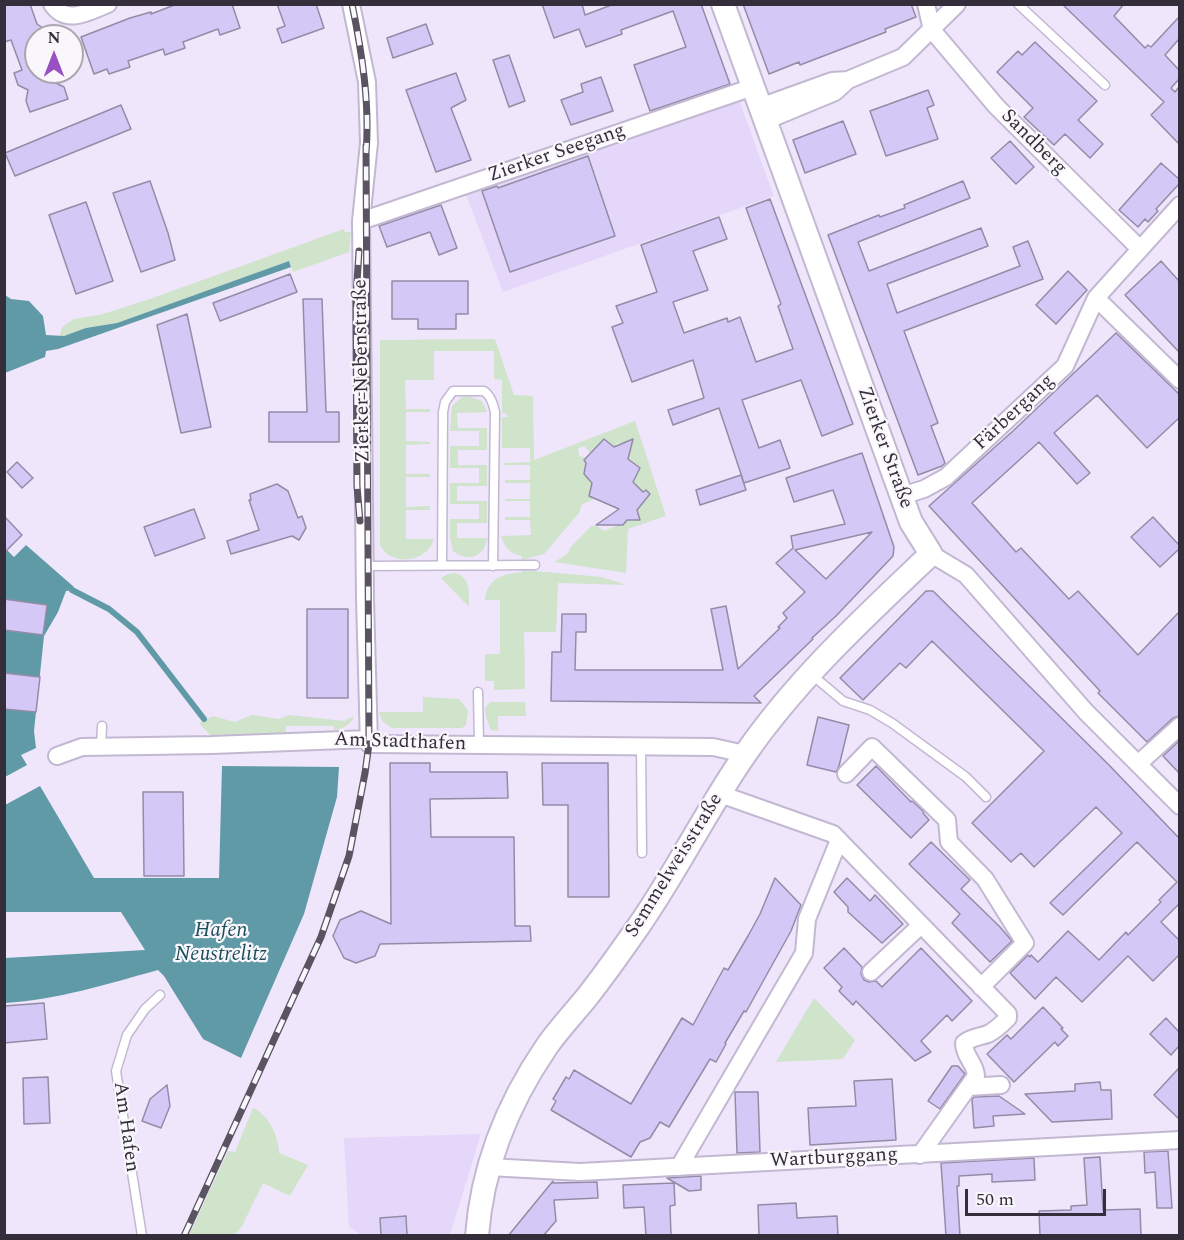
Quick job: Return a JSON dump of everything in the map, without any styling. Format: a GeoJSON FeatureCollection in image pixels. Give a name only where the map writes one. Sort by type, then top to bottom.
{"type":"FeatureCollection","features":[{"type":"Feature","properties":{"kind":"main road","name":"Zierker Straße"},"geometry":{"type":"LineString","coordinates":[[723,4],[910,522],[932,554]]}},
{"type":"Feature","properties":{"kind":"main road","name":"Semmelweisstraße"},"geometry":{"type":"LineString","coordinates":[[479,1229],[489,1167],[501,1130],[530,1071],[638,927],[745,754],[788,698],[810,673],[932,554]]}},
{"type":"Feature","properties":{"kind":"street"},"geometry":{"type":"LineString","coordinates":[[52,4],[59,13],[71,16],[108,4]]}},
{"type":"Feature","properties":{"kind":"street","name":"Zierker Nebenstraße"},"geometry":{"type":"LineString","coordinates":[[351,4],[367,82],[369,143],[361,221],[365,566],[370,739]]}},
{"type":"Feature","properties":{"kind":"street","name":"Sandberg"},"geometry":{"type":"LineString","coordinates":[[926,4],[932,30],[996,106],[1140,249]]}},
{"type":"Feature","properties":{"kind":"street"},"geometry":{"type":"LineString","coordinates":[[759,105],[832,81],[848,80],[903,57],[957,4]]}},
{"type":"Feature","properties":{"kind":"street","name":"Zierker Seegang"},"geometry":{"type":"LineString","coordinates":[[361,221],[759,105]]}},
{"type":"Feature","properties":{"kind":"street"},"geometry":{"type":"LineString","coordinates":[[1179,205],[1096,298],[1179,380]]}},
{"type":"Feature","properties":{"kind":"street","name":"Färbergang"},"geometry":{"type":"LineString","coordinates":[[901,496],[924,489],[946,477],[1065,366],[1096,298]]}},
{"type":"Feature","properties":{"kind":"street","name":"Zierker Straße"},"geometry":{"type":"LineString","coordinates":[[932,554],[966,575],[1086,712],[1179,806]]}},
{"type":"Feature","properties":{"kind":"street"},"geometry":{"type":"LineString","coordinates":[[1138,764],[1179,726]]}},
{"type":"Feature","properties":{"kind":"street","name":"Am Stadthafen"},"geometry":{"type":"LineString","coordinates":[[57,756],[82,747],[370,739],[369,744],[713,747],[745,754]]}},
{"type":"Feature","properties":{"kind":"street"},"geometry":{"type":"LineString","coordinates":[[846,774],[872,747],[947,820],[949,842],[985,879],[1025,943],[981,987]]}},
{"type":"Feature","properties":{"kind":"street"},"geometry":{"type":"LineString","coordinates":[[720,794],[833,834],[1008,1016],[988,1034],[969,1038],[964,1043],[964,1049],[976,1066],[976,1076],[920,1155]]}},
{"type":"Feature","properties":{"kind":"street"},"geometry":{"type":"LineString","coordinates":[[679,1167],[802,958],[805,950],[807,919],[839,840]]}},
{"type":"Feature","properties":{"kind":"street"},"geometry":{"type":"LineString","coordinates":[[871,972],[921,925]]}},
{"type":"Feature","properties":{"kind":"street"},"geometry":{"type":"LineString","coordinates":[[969,1087],[1001,1084]]}},
{"type":"Feature","properties":{"kind":"street","name":"Wartburggang"},"geometry":{"type":"LineString","coordinates":[[489,1167],[580,1172],[1179,1140]]}},
{"type":"Feature","properties":{"kind":"lane"},"geometry":{"type":"LineString","coordinates":[[1018,4],[1105,85]]}},
{"type":"Feature","properties":{"kind":"lane"},"geometry":{"type":"LineString","coordinates":[[442,566],[443,412],[445,402],[453,391],[484,391],[493,402],[495,412],[493,566]]}},
{"type":"Feature","properties":{"kind":"lane"},"geometry":{"type":"LineString","coordinates":[[365,566],[535,565]]}},
{"type":"Feature","properties":{"kind":"lane"},"geometry":{"type":"LineString","coordinates":[[810,673],[843,701],[870,711],[892,723],[966,777],[986,796]]}},
{"type":"Feature","properties":{"kind":"lane"},"geometry":{"type":"LineString","coordinates":[[478,692],[479,745]]}},
{"type":"Feature","properties":{"kind":"lane"},"geometry":{"type":"LineString","coordinates":[[101,747],[102,726]]}},
{"type":"Feature","properties":{"kind":"lane"},"geometry":{"type":"LineString","coordinates":[[641,746],[642,853]]}},
{"type":"Feature","properties":{"kind":"lane","name":"Am Hafen"},"geometry":{"type":"LineString","coordinates":[[142,1236],[117,1071],[127,1035],[145,1009],[160,995]]}},
{"type":"Feature","properties":{"kind":"shaded area"},"geometry":{"type":"Polygon","coordinates":[[[738,97],[774,196],[503,292],[465,192],[738,97]]]}},
{"type":"Feature","properties":{"kind":"shaded area"},"geometry":{"type":"Polygon","coordinates":[[[481,1134],[450,1235],[361,1235],[349,1227],[344,1138],[481,1134]]]}},
{"type":"Feature","properties":{"kind":"green space"},"geometry":{"type":"Polygon","coordinates":[[[344,229],[345,232],[351,232],[349,252],[293,272],[289,261],[117,323],[86,328],[60,336],[62,327],[74,319],[103,314],[150,299],[344,229]]]}},
{"type":"Feature","properties":{"kind":"green space"},"geometry":{"type":"Polygon","coordinates":[[[495,339],[514,395],[533,396],[534,460],[635,421],[666,516],[628,529],[626,573],[555,562],[568,553],[591,526],[597,526],[604,531],[618,524],[622,525],[625,520],[636,520],[638,517],[635,510],[644,494],[628,479],[639,469],[627,465],[628,452],[631,448],[625,443],[617,443],[614,451],[609,442],[602,441],[600,446],[596,447],[597,451],[593,456],[584,446],[578,448],[579,456],[586,458],[584,474],[597,488],[590,491],[593,500],[582,504],[579,513],[544,554],[522,560],[522,556],[511,552],[504,543],[501,536],[531,535],[530,520],[505,520],[505,517],[530,517],[530,501],[505,501],[505,499],[530,499],[530,483],[505,483],[505,480],[530,480],[530,465],[504,465],[504,463],[530,462],[530,448],[502,448],[502,417],[507,417],[507,414],[502,413],[502,380],[494,379],[494,351],[434,351],[434,380],[405,380],[406,409],[430,409],[430,412],[406,412],[406,441],[430,442],[430,444],[406,445],[406,474],[430,474],[430,477],[406,477],[406,507],[430,506],[430,510],[406,510],[406,539],[434,539],[424,553],[408,559],[392,557],[380,545],[380,340],[495,339]]]}},
{"type":"Feature","properties":{"kind":"green space"},"geometry":{"type":"Polygon","coordinates":[[[468,396],[482,401],[487,412],[457,413],[458,428],[487,428],[487,450],[458,450],[458,465],[487,465],[487,486],[457,486],[457,501],[487,501],[487,523],[457,523],[457,538],[487,538],[486,545],[479,554],[464,557],[453,551],[450,519],[479,519],[479,504],[450,504],[450,483],[479,483],[479,468],[450,468],[450,446],[479,446],[479,431],[450,431],[452,406],[462,397],[468,396]]]}},
{"type":"Feature","properties":{"kind":"green space"},"geometry":{"type":"Polygon","coordinates":[[[523,570],[602,577],[626,585],[558,583],[556,632],[524,632],[525,689],[494,690],[494,681],[485,681],[485,654],[500,654],[500,600],[485,600],[486,593],[497,578],[523,570]]]}},
{"type":"Feature","properties":{"kind":"green space"},"geometry":{"type":"Polygon","coordinates":[[[456,573],[467,582],[469,607],[441,578],[456,573]]]}},
{"type":"Feature","properties":{"kind":"green space"},"geometry":{"type":"Polygon","coordinates":[[[423,697],[459,699],[468,710],[466,725],[462,728],[392,728],[382,721],[379,712],[423,712],[423,697]]]}},
{"type":"Feature","properties":{"kind":"green space"},"geometry":{"type":"Polygon","coordinates":[[[490,702],[525,702],[526,716],[498,716],[498,731],[491,730],[485,708],[490,702]]]}},
{"type":"Feature","properties":{"kind":"green space"},"geometry":{"type":"Polygon","coordinates":[[[252,715],[279,719],[289,715],[344,721],[354,716],[349,724],[340,729],[334,730],[334,726],[286,726],[286,734],[210,735],[199,723],[213,716],[235,722],[252,715]]]}},
{"type":"Feature","properties":{"kind":"green space"},"geometry":{"type":"Polygon","coordinates":[[[814,998],[855,1040],[843,1059],[776,1062],[814,998]]]}},
{"type":"Feature","properties":{"kind":"green space"},"geometry":{"type":"Polygon","coordinates":[[[253,1108],[264,1116],[272,1127],[279,1153],[308,1165],[290,1196],[263,1183],[242,1226],[235,1235],[189,1235],[228,1151],[235,1152],[253,1108]]]}},
{"type":"Feature","properties":{"kind":"water"},"geometry":{"type":"Polygon","coordinates":[[[289,261],[291,267],[58,349],[46,351],[45,357],[5,373],[5,295],[11,299],[29,301],[43,316],[46,335],[64,336],[86,328],[117,323],[289,261]]]}},
{"type":"Feature","properties":{"kind":"water"},"geometry":{"type":"Polygon","coordinates":[[[26,545],[74,587],[66,591],[58,612],[44,636],[34,731],[36,748],[21,755],[27,765],[5,777],[4,553],[7,550],[14,557],[26,545]]]}},
{"type":"Feature","properties":{"kind":"water","name":"Hafen Neustrelitz"},"geometry":{"type":"Polygon","coordinates":[[[222,766],[339,767],[337,797],[304,914],[241,1058],[203,1039],[158,970],[63,995],[5,1003],[5,958],[145,950],[121,912],[5,912],[5,805],[40,786],[94,878],[219,878],[222,766]]]}},
{"type":"Feature","properties":{"kind":"building"},"geometry":{"type":"Polygon","coordinates":[[[4,4],[30,4],[37,24],[24,24],[24,84],[58,84],[64,87],[68,99],[30,112],[26,101],[28,90],[18,85],[14,73],[22,70],[11,40],[4,42],[4,4]]]}},
{"type":"Feature","properties":{"kind":"building"},"geometry":{"type":"Polygon","coordinates":[[[177,4],[232,4],[240,28],[220,35],[218,29],[183,42],[185,48],[165,55],[163,49],[128,61],[130,67],[109,74],[107,69],[94,74],[84,46],[84,36],[130,18],[151,12],[151,14],[177,4]]]}},
{"type":"Feature","properties":{"kind":"building"},"geometry":{"type":"Polygon","coordinates":[[[277,4],[316,4],[324,28],[282,43],[277,29],[285,26],[277,4]]]}},
{"type":"Feature","properties":{"kind":"building"},"geometry":{"type":"Polygon","coordinates":[[[542,4],[582,4],[585,15],[614,4],[701,4],[730,84],[650,111],[634,65],[686,47],[673,11],[621,30],[622,34],[586,47],[579,29],[554,38],[542,4]]]}},
{"type":"Feature","properties":{"kind":"building"},"geometry":{"type":"Polygon","coordinates":[[[743,4],[911,4],[916,17],[885,29],[886,32],[800,65],[799,62],[769,74],[743,4]]]}},
{"type":"Feature","properties":{"kind":"building"},"geometry":{"type":"Polygon","coordinates":[[[1062,4],[1124,4],[1114,16],[1145,48],[1148,45],[1151,47],[1179,17],[1179,39],[1165,55],[1179,70],[1179,79],[1171,88],[1175,92],[1179,87],[1179,144],[1151,115],[1164,102],[1062,4]]]}},
{"type":"Feature","properties":{"kind":"building"},"geometry":{"type":"Polygon","coordinates":[[[426,24],[433,44],[393,58],[387,38],[426,24]]]}},
{"type":"Feature","properties":{"kind":"building"},"geometry":{"type":"Polygon","coordinates":[[[1035,42],[1097,101],[1078,120],[1103,144],[1090,158],[1065,134],[1054,145],[1024,117],[1033,108],[997,72],[1018,51],[1022,55],[1035,42]]]}},
{"type":"Feature","properties":{"kind":"building"},"geometry":{"type":"Polygon","coordinates":[[[509,55],[525,101],[509,107],[493,60],[509,55]]]}},
{"type":"Feature","properties":{"kind":"building"},"geometry":{"type":"Polygon","coordinates":[[[456,73],[466,100],[451,108],[471,160],[436,172],[406,90],[456,73]]]}},
{"type":"Feature","properties":{"kind":"building"},"geometry":{"type":"Polygon","coordinates":[[[601,77],[613,111],[571,125],[561,100],[583,92],[581,84],[601,77]]]}},
{"type":"Feature","properties":{"kind":"building"},"geometry":{"type":"Polygon","coordinates":[[[928,90],[934,105],[927,108],[938,139],[886,156],[870,111],[928,90]]]}},
{"type":"Feature","properties":{"kind":"building"},"geometry":{"type":"Polygon","coordinates":[[[121,105],[131,129],[15,176],[5,153],[121,105]]]}},
{"type":"Feature","properties":{"kind":"building"},"geometry":{"type":"Polygon","coordinates":[[[843,121],[856,154],[805,173],[793,140],[843,121]]]}},
{"type":"Feature","properties":{"kind":"building"},"geometry":{"type":"Polygon","coordinates":[[[1010,141],[1034,167],[1016,184],[991,158],[1010,141]]]}},
{"type":"Feature","properties":{"kind":"building"},"geometry":{"type":"Polygon","coordinates":[[[588,156],[615,236],[510,272],[482,191],[497,186],[498,188],[588,156]]]}},
{"type":"Feature","properties":{"kind":"building"},"geometry":{"type":"Polygon","coordinates":[[[1161,163],[1179,179],[1179,184],[1156,209],[1158,211],[1148,222],[1145,219],[1138,227],[1119,210],[1161,163]]]}},
{"type":"Feature","properties":{"kind":"building"},"geometry":{"type":"Polygon","coordinates":[[[150,181],[175,260],[141,272],[113,193],[150,181]]]}},
{"type":"Feature","properties":{"kind":"building"},"geometry":{"type":"Polygon","coordinates":[[[963,181],[970,198],[858,242],[869,271],[981,228],[988,246],[887,284],[897,313],[1020,266],[1013,247],[1028,241],[1043,279],[904,331],[938,423],[931,426],[945,463],[918,475],[828,235],[879,215],[880,217],[905,208],[904,205],[963,181]]]}},
{"type":"Feature","properties":{"kind":"building"},"geometry":{"type":"Polygon","coordinates":[[[770,199],[853,424],[822,436],[801,380],[742,400],[759,448],[780,440],[790,468],[744,483],[719,408],[673,425],[668,410],[704,398],[693,360],[632,382],[612,327],[623,323],[616,306],[657,292],[641,245],[719,217],[727,239],[693,251],[708,290],[673,302],[684,333],[727,318],[728,322],[740,317],[756,362],[793,349],[778,306],[781,304],[746,208],[770,199]]]}},
{"type":"Feature","properties":{"kind":"building"},"geometry":{"type":"Polygon","coordinates":[[[86,202],[113,281],[76,294],[49,215],[86,202]]]}},
{"type":"Feature","properties":{"kind":"building"},"geometry":{"type":"Polygon","coordinates":[[[441,205],[457,248],[439,255],[430,232],[387,247],[379,226],[441,205]]]}},
{"type":"Feature","properties":{"kind":"building"},"geometry":{"type":"Polygon","coordinates":[[[1161,261],[1179,281],[1179,352],[1125,295],[1161,261]]]}},
{"type":"Feature","properties":{"kind":"building"},"geometry":{"type":"Polygon","coordinates":[[[1068,271],[1087,290],[1056,324],[1036,305],[1068,271]]]}},
{"type":"Feature","properties":{"kind":"building"},"geometry":{"type":"Polygon","coordinates":[[[290,274],[297,292],[220,321],[213,303],[290,274]]]}},
{"type":"Feature","properties":{"kind":"building"},"geometry":{"type":"Polygon","coordinates":[[[392,281],[468,281],[468,314],[456,314],[456,329],[418,329],[418,319],[392,319],[392,281]]]}},
{"type":"Feature","properties":{"kind":"building"},"geometry":{"type":"Polygon","coordinates":[[[303,299],[322,299],[326,412],[339,412],[339,442],[269,442],[269,412],[307,412],[303,299]]]}},
{"type":"Feature","properties":{"kind":"building"},"geometry":{"type":"Polygon","coordinates":[[[187,314],[211,427],[181,433],[157,325],[187,314]]]}},
{"type":"Feature","properties":{"kind":"building"},"geometry":{"type":"Polygon","coordinates":[[[1116,333],[1179,394],[1179,418],[1147,448],[1097,395],[1054,433],[1090,473],[1077,484],[1039,442],[972,503],[1016,552],[1021,548],[1069,599],[1078,591],[1138,655],[1179,612],[1179,716],[1173,718],[1147,742],[1098,693],[1100,691],[929,506],[1013,431],[1116,333]]]}},
{"type":"Feature","properties":{"kind":"building"},"geometry":{"type":"Polygon","coordinates":[[[604,439],[614,447],[633,439],[628,459],[640,468],[633,482],[643,492],[646,490],[650,494],[637,510],[640,520],[627,520],[623,525],[596,525],[619,509],[589,496],[592,483],[584,474],[586,463],[584,460],[604,439]]]}},
{"type":"Feature","properties":{"kind":"building"},"geometry":{"type":"Polygon","coordinates":[[[862,453],[894,547],[893,556],[836,616],[754,696],[761,703],[551,701],[552,652],[561,652],[562,614],[586,614],[586,632],[576,632],[575,670],[723,670],[711,609],[726,606],[738,669],[780,628],[778,627],[787,618],[783,613],[805,592],[776,563],[793,548],[791,536],[845,524],[833,490],[794,502],[786,478],[862,453]],[[872,532],[795,550],[826,579],[872,532]]]}},
{"type":"Feature","properties":{"kind":"building"},"geometry":{"type":"Polygon","coordinates":[[[17,462],[33,478],[22,488],[7,472],[17,462]]]}},
{"type":"Feature","properties":{"kind":"building"},"geometry":{"type":"Polygon","coordinates":[[[741,475],[746,490],[700,505],[696,490],[741,475]]]}},
{"type":"Feature","properties":{"kind":"building"},"geometry":{"type":"Polygon","coordinates":[[[277,484],[288,491],[298,518],[302,516],[306,528],[299,540],[292,536],[231,554],[227,541],[259,530],[249,500],[251,500],[250,494],[277,484]]]}},
{"type":"Feature","properties":{"kind":"building"},"geometry":{"type":"Polygon","coordinates":[[[194,509],[205,538],[155,556],[144,527],[194,509]]]}},
{"type":"Feature","properties":{"kind":"building"},"geometry":{"type":"Polygon","coordinates":[[[4,516],[22,535],[4,553],[4,516]]]}},
{"type":"Feature","properties":{"kind":"building"},"geometry":{"type":"Polygon","coordinates":[[[1153,517],[1179,545],[1179,549],[1160,567],[1131,537],[1153,517]]]}},
{"type":"Feature","properties":{"kind":"building"},"geometry":{"type":"Polygon","coordinates":[[[926,591],[933,591],[1109,765],[1179,838],[1179,904],[1161,922],[1179,940],[1179,955],[1153,981],[1128,956],[1082,1002],[1056,977],[1035,999],[1010,973],[1028,955],[1038,962],[1068,931],[1099,960],[1126,932],[1128,935],[1161,902],[1159,900],[1177,882],[1137,842],[1063,915],[1050,903],[1122,833],[1096,807],[1034,867],[1021,853],[1011,862],[972,823],[1044,751],[932,641],[906,668],[900,663],[863,700],[840,678],[926,591]]]}},
{"type":"Feature","properties":{"kind":"building"},"geometry":{"type":"Polygon","coordinates":[[[4,599],[47,605],[43,635],[4,630],[4,599]]]}},
{"type":"Feature","properties":{"kind":"building"},"geometry":{"type":"Polygon","coordinates":[[[307,609],[348,609],[348,698],[307,698],[307,609]]]}},
{"type":"Feature","properties":{"kind":"building"},"geometry":{"type":"Polygon","coordinates":[[[4,673],[40,677],[36,712],[4,709],[4,673]]]}},
{"type":"Feature","properties":{"kind":"building"},"geometry":{"type":"Polygon","coordinates":[[[818,717],[849,725],[836,772],[807,765],[818,717]]]}},
{"type":"Feature","properties":{"kind":"building"},"geometry":{"type":"Polygon","coordinates":[[[1179,741],[1179,773],[1163,756],[1179,741]]]}},
{"type":"Feature","properties":{"kind":"building"},"geometry":{"type":"Polygon","coordinates":[[[390,763],[430,763],[430,772],[507,772],[508,798],[430,799],[431,837],[514,837],[515,926],[530,926],[531,941],[380,944],[375,956],[356,963],[344,958],[333,936],[340,920],[361,911],[391,924],[390,763]]]}},
{"type":"Feature","properties":{"kind":"building"},"geometry":{"type":"Polygon","coordinates":[[[542,763],[608,763],[609,897],[568,897],[568,805],[543,805],[542,763]]]}},
{"type":"Feature","properties":{"kind":"building"},"geometry":{"type":"Polygon","coordinates":[[[876,766],[924,812],[929,820],[911,838],[857,785],[876,766]]]}},
{"type":"Feature","properties":{"kind":"building"},"geometry":{"type":"Polygon","coordinates":[[[143,792],[183,792],[184,876],[144,876],[143,792]]]}},
{"type":"Feature","properties":{"kind":"building"},"geometry":{"type":"Polygon","coordinates":[[[931,842],[970,880],[961,889],[1012,941],[990,962],[952,923],[960,914],[909,864],[931,842]]]}},
{"type":"Feature","properties":{"kind":"building"},"geometry":{"type":"Polygon","coordinates":[[[775,878],[801,905],[791,931],[716,1062],[710,1059],[669,1127],[660,1122],[650,1138],[640,1142],[631,1157],[551,1110],[556,1101],[553,1099],[566,1077],[569,1079],[574,1070],[631,1104],[682,1018],[693,1025],[724,968],[728,970],[748,936],[775,878]]]}},
{"type":"Feature","properties":{"kind":"building"},"geometry":{"type":"Polygon","coordinates":[[[847,878],[870,901],[875,895],[903,924],[882,943],[848,912],[848,907],[834,892],[847,878]]]}},
{"type":"Feature","properties":{"kind":"building"},"geometry":{"type":"Polygon","coordinates":[[[844,948],[862,967],[861,974],[864,980],[876,981],[882,987],[921,948],[972,1001],[952,1021],[947,1015],[921,1041],[931,1052],[915,1061],[856,1001],[853,1005],[839,991],[842,987],[824,968],[844,948]]]}},
{"type":"Feature","properties":{"kind":"building"},"geometry":{"type":"Polygon","coordinates":[[[44,1003],[47,1039],[4,1043],[4,1006],[44,1003]]]}},
{"type":"Feature","properties":{"kind":"building"},"geometry":{"type":"Polygon","coordinates":[[[1043,1007],[1068,1036],[1058,1046],[1055,1042],[1014,1082],[987,1054],[1007,1035],[1011,1039],[1043,1007]]]}},
{"type":"Feature","properties":{"kind":"building"},"geometry":{"type":"Polygon","coordinates":[[[1166,1018],[1179,1032],[1179,1046],[1171,1055],[1150,1034],[1166,1018]]]}},
{"type":"Feature","properties":{"kind":"building"},"geometry":{"type":"Polygon","coordinates":[[[952,1066],[958,1066],[965,1074],[940,1109],[928,1101],[952,1066]]]}},
{"type":"Feature","properties":{"kind":"building"},"geometry":{"type":"Polygon","coordinates":[[[1179,1068],[1179,1119],[1154,1095],[1179,1068]]]}},
{"type":"Feature","properties":{"kind":"building"},"geometry":{"type":"Polygon","coordinates":[[[48,1077],[50,1123],[24,1124],[23,1078],[48,1077]]]}},
{"type":"Feature","properties":{"kind":"building"},"geometry":{"type":"Polygon","coordinates":[[[892,1079],[896,1140],[810,1145],[808,1108],[856,1106],[854,1081],[892,1079]]]}},
{"type":"Feature","properties":{"kind":"building"},"geometry":{"type":"Polygon","coordinates":[[[1100,1082],[1101,1090],[1111,1090],[1112,1119],[1052,1122],[1025,1094],[1075,1091],[1075,1084],[1100,1082]]]}},
{"type":"Feature","properties":{"kind":"building"},"geometry":{"type":"Polygon","coordinates":[[[167,1085],[170,1106],[161,1128],[142,1121],[150,1099],[167,1085]]]}},
{"type":"Feature","properties":{"kind":"building"},"geometry":{"type":"Polygon","coordinates":[[[735,1092],[758,1092],[760,1152],[737,1153],[735,1092]]]}},
{"type":"Feature","properties":{"kind":"building"},"geometry":{"type":"Polygon","coordinates":[[[999,1096],[1025,1114],[993,1116],[994,1126],[974,1128],[972,1099],[999,1096]]]}},
{"type":"Feature","properties":{"kind":"building"},"geometry":{"type":"Polygon","coordinates":[[[1168,1151],[1172,1208],[1157,1208],[1155,1172],[1145,1173],[1144,1152],[1168,1151]]]}},
{"type":"Feature","properties":{"kind":"building"},"geometry":{"type":"Polygon","coordinates":[[[1100,1157],[1103,1210],[1140,1209],[1141,1236],[1040,1236],[1039,1211],[1071,1210],[1071,1206],[1087,1205],[1084,1158],[1100,1157]]]}},
{"type":"Feature","properties":{"kind":"building"},"geometry":{"type":"Polygon","coordinates":[[[1034,1158],[1035,1180],[992,1182],[992,1174],[959,1176],[959,1186],[957,1186],[960,1236],[946,1236],[941,1163],[1034,1158]]]}},
{"type":"Feature","properties":{"kind":"building"},"geometry":{"type":"Polygon","coordinates":[[[701,1176],[701,1190],[689,1191],[667,1178],[701,1176]]]}},
{"type":"Feature","properties":{"kind":"building"},"geometry":{"type":"Polygon","coordinates":[[[553,1181],[553,1183],[597,1182],[598,1198],[554,1200],[556,1221],[543,1236],[508,1236],[553,1181]]]}},
{"type":"Feature","properties":{"kind":"building"},"geometry":{"type":"Polygon","coordinates":[[[674,1183],[675,1205],[670,1206],[671,1236],[646,1236],[644,1207],[624,1208],[623,1185],[674,1183]]]}},
{"type":"Feature","properties":{"kind":"building"},"geometry":{"type":"Polygon","coordinates":[[[796,1203],[797,1218],[837,1216],[838,1236],[759,1236],[758,1205],[796,1203]]]}},
{"type":"Feature","properties":{"kind":"building"},"geometry":{"type":"Polygon","coordinates":[[[406,1216],[407,1236],[381,1236],[380,1218],[406,1216]]]}},
{"type":"Feature","properties":{"kind":"waterway"},"geometry":{"type":"LineString","coordinates":[[72,590],[109,609],[137,632],[204,719]]}},
{"type":"Feature","properties":{"kind":"railway"},"geometry":{"type":"LineString","coordinates":[[352,4],[364,78],[367,116],[366,153]]}},
{"type":"Feature","properties":{"kind":"railway"},"geometry":{"type":"LineString","coordinates":[[184,1236],[321,937],[349,856],[365,773],[369,744],[366,146]]}},
{"type":"Feature","properties":{"kind":"railway"},"geometry":{"type":"LineString","coordinates":[[359,251],[356,298],[357,486],[360,521]]}}]}
